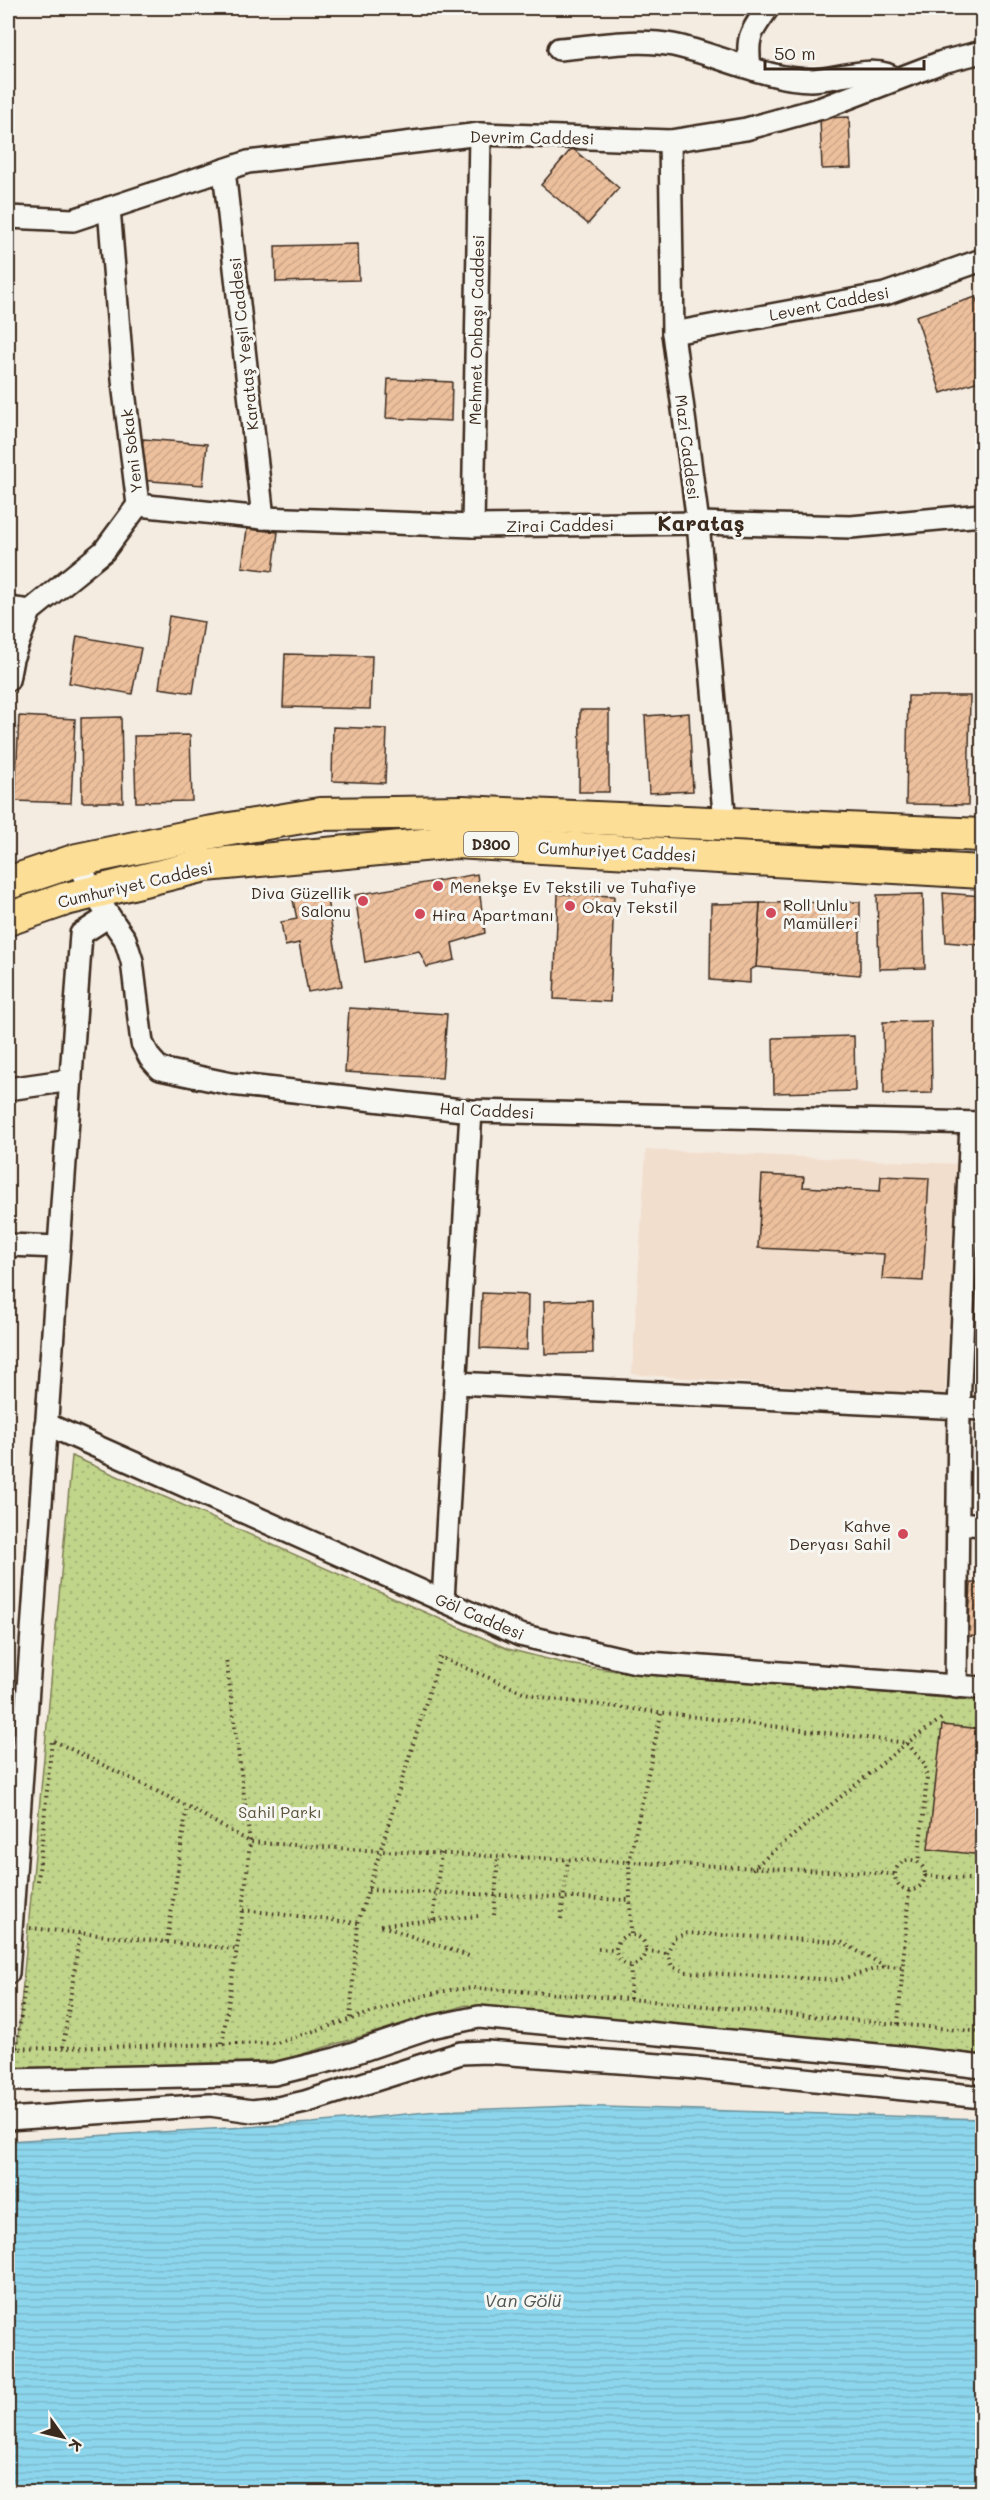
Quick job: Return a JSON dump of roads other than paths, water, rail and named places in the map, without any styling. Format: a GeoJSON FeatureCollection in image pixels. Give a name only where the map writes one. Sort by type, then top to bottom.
{"type":"FeatureCollection","features":[{"type":"Feature","properties":{"kind":"highway","name":"Cumhuriyet Caddesi"},"geometry":{"type":"LineString","coordinates":[[8,883],[77,860],[207,833],[320,814],[463,812],[982,835]]}},
{"type":"Feature","properties":{"kind":"highway","name":"Cumhuriyet Caddesi"},"geometry":{"type":"LineString","coordinates":[[8,919],[66,899],[101,904],[206,865],[455,842],[982,872]]}},
{"type":"Feature","properties":{"kind":"street"},"geometry":{"type":"LineString","coordinates":[[750,67],[747,47],[751,31],[768,8]]}},
{"type":"Feature","properties":{"kind":"street"},"geometry":{"type":"LineString","coordinates":[[559,49],[621,43],[658,43],[778,76],[806,80],[837,78],[879,71],[890,74],[895,79]]}},
{"type":"Feature","properties":{"kind":"street","name":"Devrim Caddesi"},"geometry":{"type":"LineString","coordinates":[[8,217],[73,220],[248,162],[480,134],[670,141],[747,129],[822,108],[942,62],[982,52]]}},
{"type":"Feature","properties":{"kind":"street","name":"Mehmet Onbaşı Caddesi"},"geometry":{"type":"LineString","coordinates":[[473,526],[480,134]]}},
{"type":"Feature","properties":{"kind":"street","name":"Mazi Caddesi"},"geometry":{"type":"LineString","coordinates":[[670,141],[673,333],[698,523],[725,824]]}},
{"type":"Feature","properties":{"kind":"street","name":"Karataş Yeşil Caddesi"},"geometry":{"type":"LineString","coordinates":[[224,170],[263,518]]}},
{"type":"Feature","properties":{"kind":"street","name":"Yeni Sokak"},"geometry":{"type":"LineString","coordinates":[[30,611],[104,551],[138,505],[124,392],[109,208]]}},
{"type":"Feature","properties":{"kind":"street","name":"Levent Caddesi"},"geometry":{"type":"LineString","coordinates":[[673,333],[885,294],[982,260]]}},
{"type":"Feature","properties":{"kind":"street","name":"Zirai Caddesi"},"geometry":{"type":"LineString","coordinates":[[138,505],[263,518],[473,526],[698,523],[851,527],[982,514]]}},
{"type":"Feature","properties":{"kind":"street"},"geometry":{"type":"LineString","coordinates":[[8,609],[30,611],[12,659],[8,680]]}},
{"type":"Feature","properties":{"kind":"street","name":"Hal Caddesi"},"geometry":{"type":"LineString","coordinates":[[77,860],[101,904],[125,939],[132,961],[142,1043],[150,1058],[160,1069],[231,1084],[471,1112],[977,1123]]}},
{"type":"Feature","properties":{"kind":"street"},"geometry":{"type":"LineString","coordinates":[[17,1978],[11,1926],[81,934],[101,904]]}},
{"type":"Feature","properties":{"kind":"street"},"geometry":{"type":"LineString","coordinates":[[8,1089],[71,1080]]}},
{"type":"Feature","properties":{"kind":"street"},"geometry":{"type":"LineString","coordinates":[[443,1600],[471,1112]]}},
{"type":"Feature","properties":{"kind":"street"},"geometry":{"type":"LineString","coordinates":[[956,1687],[960,1408],[977,1123]]}},
{"type":"Feature","properties":{"kind":"street"},"geometry":{"type":"LineString","coordinates":[[8,1245],[59,1247]]}},
{"type":"Feature","properties":{"kind":"street"},"geometry":{"type":"LineString","coordinates":[[456,1383],[982,1409]]}},
{"type":"Feature","properties":{"kind":"street","name":"Göl Caddesi"},"geometry":{"type":"LineString","coordinates":[[46,1424],[520,1635],[636,1662],[982,1688]]}},
{"type":"Feature","properties":{"kind":"street"},"geometry":{"type":"LineString","coordinates":[[959,1523],[982,1525]]}},
{"type":"Feature","properties":{"kind":"street"},"geometry":{"type":"LineString","coordinates":[[8,2080],[274,2074],[336,2059],[431,2027],[479,2017],[899,2056],[982,2067]]}},
{"type":"Feature","properties":{"kind":"street"},"geometry":{"type":"LineString","coordinates":[[8,2119],[210,2105],[252,2111],[278,2108],[305,2102],[461,2053],[472,2052],[686,2067],[982,2097]]}},
{"type":"Feature","properties":{"kind":"water","name":"Van Gölü"},"geometry":{"type":"Polygon","coordinates":[[[573,2106],[982,2119],[982,2492],[8,2492],[8,2141],[312,2123],[438,2111],[573,2106]]]}},
{"type":"Feature","properties":{"kind":"place","name":"Menekşe Ev Tekstili ve Tuhafiye"},"geometry":{"type":"Point","coordinates":[438,886]}},
{"type":"Feature","properties":{"kind":"place","name":"Diva Güzellik Salonu"},"geometry":{"type":"Point","coordinates":[363,901]}},
{"type":"Feature","properties":{"kind":"place","name":"Okay Tekstil"},"geometry":{"type":"Point","coordinates":[570,906]}},
{"type":"Feature","properties":{"kind":"place","name":"Roll Unlu Mamülleri"},"geometry":{"type":"Point","coordinates":[771,913]}},
{"type":"Feature","properties":{"kind":"place","name":"Hira Apartmanı"},"geometry":{"type":"Point","coordinates":[420,914]}},
{"type":"Feature","properties":{"kind":"place","name":"Kahve Deryası Sahil"},"geometry":{"type":"Point","coordinates":[903,1534]}},
{"type":"Feature","properties":{"kind":"district","name":"Karataş"},"geometry":{"type":"Point","coordinates":[701,522]}},
{"type":"Feature","properties":{"kind":"park label","name":"Sahil Parkı"},"geometry":{"type":"Point","coordinates":[280,1811]}}]}
